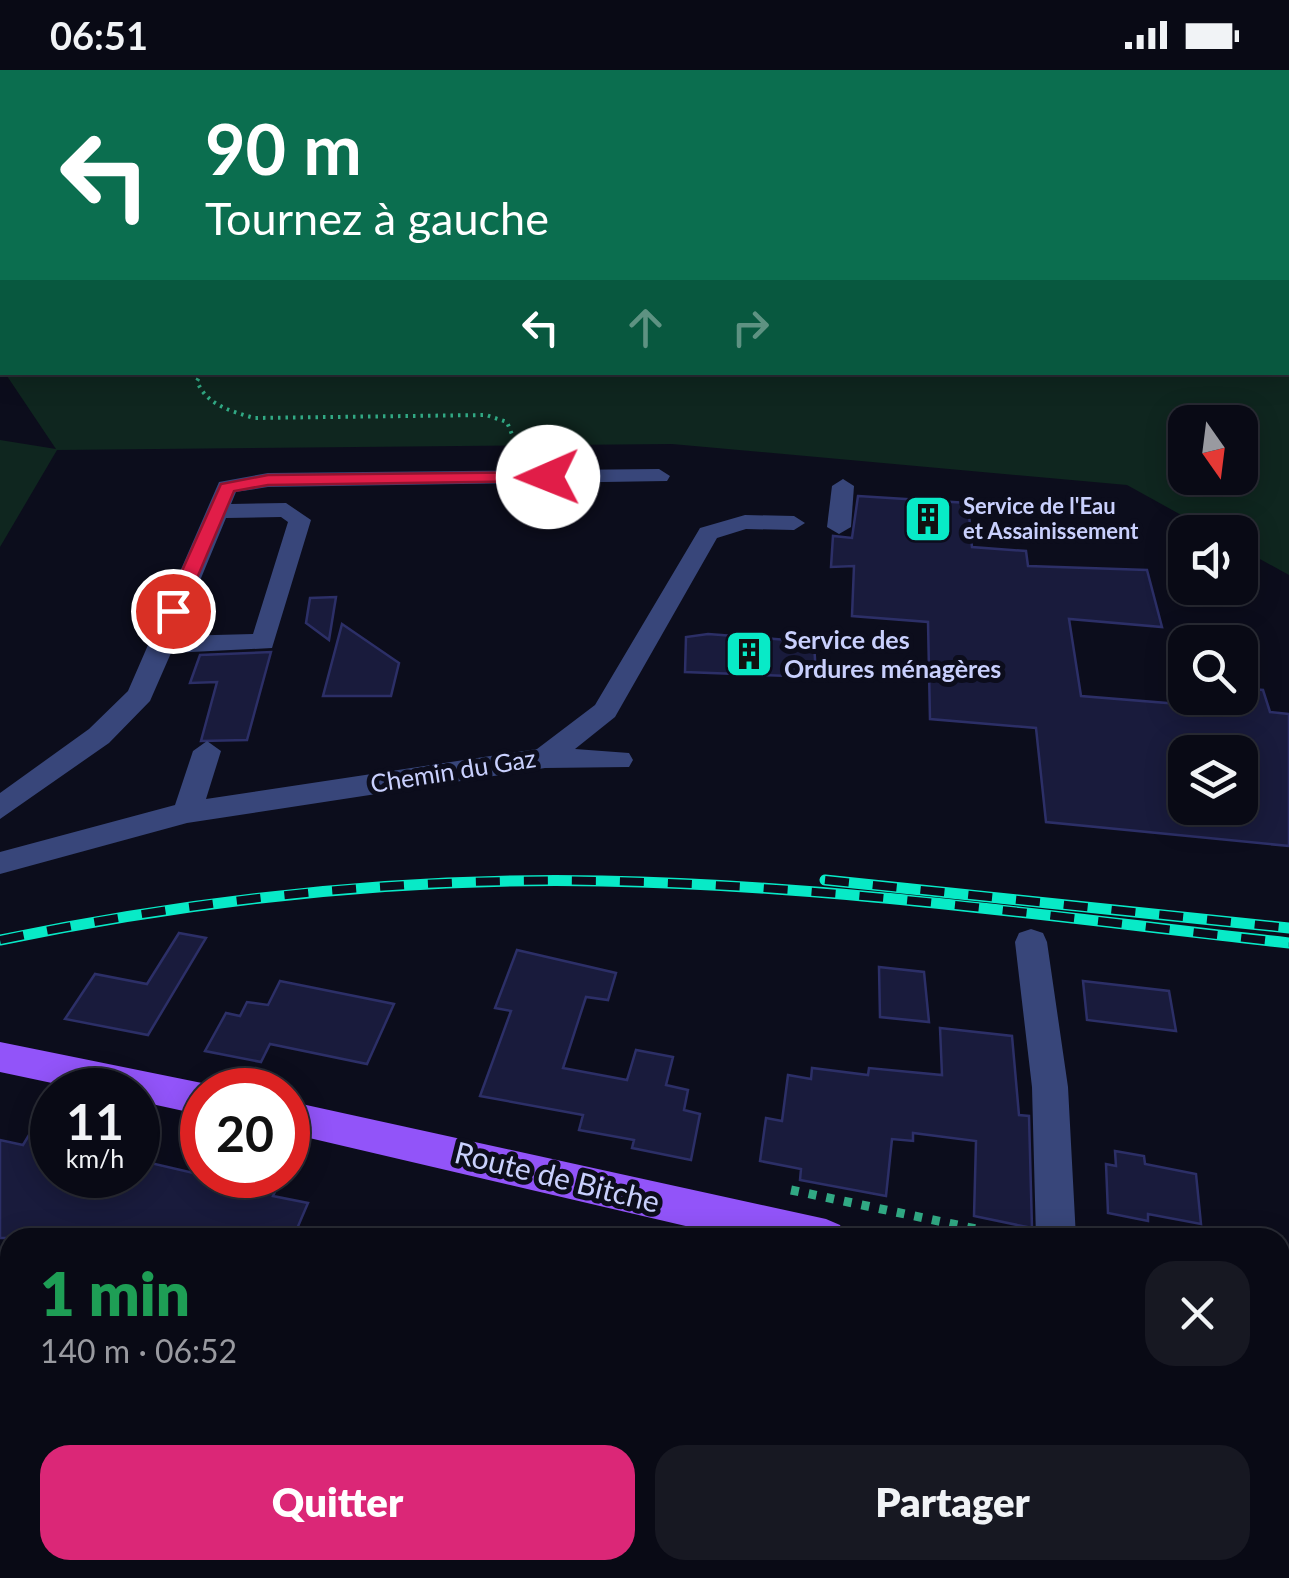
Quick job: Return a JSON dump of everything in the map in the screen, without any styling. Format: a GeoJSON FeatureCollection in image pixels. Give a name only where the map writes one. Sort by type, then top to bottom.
{"type":"FeatureCollection","features":[{"type":"Feature","properties":{"kind":"main road"},"geometry":{"type":"LineString","coordinates":[[0,1057],[180,1094]]}},
{"type":"Feature","properties":{"kind":"main road","name":"Route de Bitche"},"geometry":{"type":"LineString","coordinates":[[310,1122],[514,1165],[567,1184],[778,1228]]}},
{"type":"Feature","properties":{"kind":"street"},"geometry":{"type":"LineString","coordinates":[[0,808],[66,762],[140,695],[227,487],[268,480],[659,476]]}},
{"type":"Feature","properties":{"kind":"street"},"geometry":{"type":"LineString","coordinates":[[839,526],[843,486]]}},
{"type":"Feature","properties":{"kind":"street"},"geometry":{"type":"LineString","coordinates":[[157,649],[263,642],[300,520],[286,510],[216,511]]}},
{"type":"Feature","properties":{"kind":"street","name":"Chemin du Gaz"},"geometry":{"type":"LineString","coordinates":[[0,862],[186,812],[545,758],[606,712],[708,533],[745,522],[794,523]]}},
{"type":"Feature","properties":{"kind":"street"},"geometry":{"type":"LineString","coordinates":[[186,812],[206,751]]}},
{"type":"Feature","properties":{"kind":"street"},"geometry":{"type":"LineString","coordinates":[[545,758],[619,760]]}},
{"type":"Feature","properties":{"kind":"street"},"geometry":{"type":"LineString","coordinates":[[1032,942],[1050,1087],[1056,1228]]}},
{"type":"Feature","properties":{"kind":"path"},"geometry":{"type":"LineString","coordinates":[[200,375],[202,395],[226,410],[254,418],[486,415],[507,422],[514,437]]}},
{"type":"Feature","properties":{"kind":"green space"},"geometry":{"type":"Polygon","coordinates":[[[6,375],[1289,375],[1289,575],[1258,558],[1258,515],[1181,515],[1127,485],[672,444],[57,450],[0,547],[0,440],[56,449],[6,375]]]}},
{"type":"Feature","properties":{"kind":"building"},"geometry":{"type":"Polygon","coordinates":[[[858,496],[968,503],[972,547],[1026,551],[1028,566],[1147,570],[1162,627],[1069,619],[1081,696],[1168,703],[1168,715],[1258,715],[1258,690],[1263,690],[1270,712],[1289,714],[1289,846],[1046,822],[1036,728],[930,719],[928,622],[852,616],[854,566],[831,567],[833,536],[852,538],[858,496]]]}},
{"type":"Feature","properties":{"kind":"building"},"geometry":{"type":"Polygon","coordinates":[[[336,597],[329,640],[306,623],[310,598],[336,597]]]}},
{"type":"Feature","properties":{"kind":"building"},"geometry":{"type":"Polygon","coordinates":[[[342,624],[399,663],[391,696],[323,696],[342,624]]]}},
{"type":"Feature","properties":{"kind":"building","name":"Service des Ordures ménagères"},"geometry":{"type":"Polygon","coordinates":[[[708,634],[814,642],[816,677],[685,672],[686,637],[708,634]]]}},
{"type":"Feature","properties":{"kind":"building"},"geometry":{"type":"Polygon","coordinates":[[[271,652],[247,740],[201,741],[217,682],[190,683],[200,655],[271,652]]]}},
{"type":"Feature","properties":{"kind":"building"},"geometry":{"type":"Polygon","coordinates":[[[179,933],[206,938],[148,1035],[65,1019],[95,974],[147,984],[179,933]]]}},
{"type":"Feature","properties":{"kind":"building"},"geometry":{"type":"Polygon","coordinates":[[[517,950],[616,973],[608,1000],[586,997],[563,1068],[627,1080],[636,1050],[673,1057],[666,1085],[688,1090],[684,1110],[700,1114],[691,1160],[632,1148],[634,1140],[579,1130],[583,1115],[480,1096],[511,1011],[495,1008],[517,950]]]}},
{"type":"Feature","properties":{"kind":"building"},"geometry":{"type":"Polygon","coordinates":[[[879,967],[924,972],[929,1022],[880,1017],[879,967]]]}},
{"type":"Feature","properties":{"kind":"building"},"geometry":{"type":"Polygon","coordinates":[[[280,981],[394,1004],[367,1064],[270,1044],[261,1062],[205,1051],[226,1013],[240,1016],[247,1002],[268,1005],[280,981]]]}},
{"type":"Feature","properties":{"kind":"building"},"geometry":{"type":"Polygon","coordinates":[[[1083,981],[1169,991],[1176,1031],[1087,1020],[1083,981]]]}},
{"type":"Feature","properties":{"kind":"building"},"geometry":{"type":"Polygon","coordinates":[[[940,1028],[1012,1036],[1019,1115],[1029,1116],[1032,1228],[974,1216],[976,1141],[913,1133],[913,1141],[892,1139],[886,1196],[800,1180],[801,1169],[760,1161],[766,1118],[782,1121],[788,1075],[811,1079],[812,1068],[868,1075],[869,1068],[942,1075],[940,1028]]]}},
{"type":"Feature","properties":{"kind":"building"},"geometry":{"type":"Polygon","coordinates":[[[30,1135],[30,1198],[160,1198],[160,1165],[180,1170],[180,1198],[283,1198],[308,1203],[297,1228],[0,1228],[0,1140],[23,1145],[30,1135]]]}},
{"type":"Feature","properties":{"kind":"building"},"geometry":{"type":"Polygon","coordinates":[[[1115,1151],[1144,1156],[1145,1164],[1196,1174],[1201,1224],[1148,1214],[1148,1221],[1108,1213],[1106,1164],[1116,1166],[1115,1151]]]}},
{"type":"Feature","properties":{"kind":"railway"},"geometry":{"type":"LineString","coordinates":[[825,880],[1289,928]]}},
{"type":"Feature","properties":{"kind":"railway"},"geometry":{"type":"LineString","coordinates":[[0,940],[149,913],[299,894],[450,883],[602,881],[860,896],[1289,943]]}},
{"type":"Feature","properties":{"kind":"place","name":"Service de l'Eau et Assainissement"},"geometry":{"type":"Point","coordinates":[928,519]}},
{"type":"Feature","properties":{"kind":"place","name":"Service des Ordures ménagères"},"geometry":{"type":"Point","coordinates":[749,654]}},
{"type":"Feature","properties":{"kind":"route"},"geometry":{"type":"LineString","coordinates":[[173,611],[227,487],[268,480],[548,477]]}}]}
